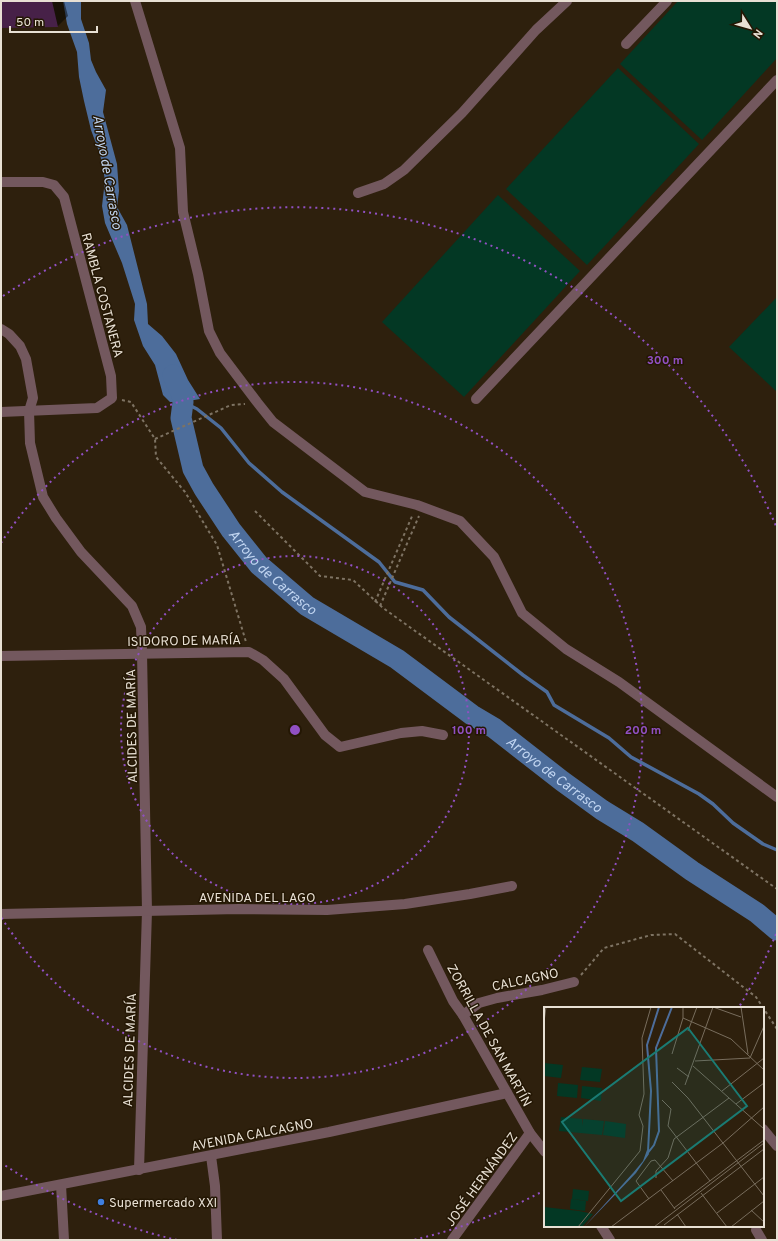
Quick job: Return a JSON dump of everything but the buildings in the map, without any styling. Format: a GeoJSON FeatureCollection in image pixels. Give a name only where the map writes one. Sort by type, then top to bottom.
{"type":"FeatureCollection","features":[{"type":"Feature","properties":{"kind":"street"},"geometry":{"type":"LineString","coordinates":[[135,1],[180,148],[183,212],[198,274],[209,331],[220,353],[248,392],[273,422],[365,492],[420,506],[460,521],[494,557],[522,613],[566,649],[619,682],[777,797]]}},
{"type":"Feature","properties":{"kind":"street"},"geometry":{"type":"LineString","coordinates":[[358,193],[384,184],[404,170],[462,113],[536,30],[567,1]]}},
{"type":"Feature","properties":{"kind":"street"},"geometry":{"type":"LineString","coordinates":[[626,44],[667,1]]}},
{"type":"Feature","properties":{"kind":"street"},"geometry":{"type":"LineString","coordinates":[[476,399],[777,80]]}},
{"type":"Feature","properties":{"kind":"street","name":"RAMBLA COSTANERA"},"geometry":{"type":"LineString","coordinates":[[1,182],[43,182],[54,185],[64,197],[112,376],[112,398]]}},
{"type":"Feature","properties":{"kind":"street","name":"ALCIDES DE MARÍA"},"geometry":{"type":"LineString","coordinates":[[1,329],[9,334],[20,346],[26,359],[32,398],[29,411],[30,443],[42,497],[81,552],[132,606],[141,627],[147,911],[139,1170]]}},
{"type":"Feature","properties":{"kind":"street"},"geometry":{"type":"LineString","coordinates":[[1,412],[96,408],[112,398]]}},
{"type":"Feature","properties":{"kind":"street","name":"ISIDORO DE MARÍA"},"geometry":{"type":"LineString","coordinates":[[1,656],[248,652],[263,660],[284,679],[325,736],[340,746],[401,733],[422,731],[443,735]]}},
{"type":"Feature","properties":{"kind":"street","name":"AVENIDA DEL LAGO"},"geometry":{"type":"LineString","coordinates":[[1,914],[147,911],[327,910],[405,904],[512,886]]}},
{"type":"Feature","properties":{"kind":"street","name":"ZORRILLA DE SAN MARTÍN"},"geometry":{"type":"LineString","coordinates":[[428,950],[453,1001],[463,1015],[530,1133],[544,1151]]}},
{"type":"Feature","properties":{"kind":"street","name":"CALCAGNO"},"geometry":{"type":"LineString","coordinates":[[463,1015],[479,1003],[574,982]]}},
{"type":"Feature","properties":{"kind":"street","name":"AVENIDA CALCAGNO"},"geometry":{"type":"LineString","coordinates":[[1,1196],[329,1132],[507,1093]]}},
{"type":"Feature","properties":{"kind":"street"},"geometry":{"type":"LineString","coordinates":[[764,1130],[777,1146]]}},
{"type":"Feature","properties":{"kind":"street","name":"JOSÉ HERNÁNDEZ"},"geometry":{"type":"LineString","coordinates":[[452,1240],[530,1133]]}},
{"type":"Feature","properties":{"kind":"street"},"geometry":{"type":"LineString","coordinates":[[211,1156],[215,1186],[217,1240]]}},
{"type":"Feature","properties":{"kind":"street"},"geometry":{"type":"LineString","coordinates":[[61,1185],[64,1240]]}},
{"type":"Feature","properties":{"kind":"street"},"geometry":{"type":"LineString","coordinates":[[602,1227],[610,1240]]}},
{"type":"Feature","properties":{"kind":"street"},"geometry":{"type":"LineString","coordinates":[[756,1230],[762,1240]]}},
{"type":"Feature","properties":{"kind":"path"},"geometry":{"type":"LineString","coordinates":[[112,398],[131,402],[155,439],[156,457],[185,492],[217,545],[235,602],[248,652]]}},
{"type":"Feature","properties":{"kind":"path"},"geometry":{"type":"LineString","coordinates":[[155,439],[231,405]]}},
{"type":"Feature","properties":{"kind":"path"},"geometry":{"type":"LineString","coordinates":[[375,602],[405,534],[420,506]]}},
{"type":"Feature","properties":{"kind":"path"},"geometry":{"type":"LineString","coordinates":[[380,606],[410,536],[420,506]]}},
{"type":"Feature","properties":{"kind":"path"},"geometry":{"type":"LineString","coordinates":[[255,511],[320,576],[353,580],[380,606],[777,889]]}},
{"type":"Feature","properties":{"kind":"path"},"geometry":{"type":"LineString","coordinates":[[574,982],[604,948],[651,935],[675,934],[756,997],[763,1007]]}},
{"type":"Feature","properties":{"kind":"path"},"geometry":{"type":"LineString","coordinates":[[764,1009],[777,1029]]}},
{"type":"Feature","properties":{"kind":"green space"},"geometry":{"type":"Polygon","coordinates":[[[678,1],[777,1],[777,58],[702,140],[620,64],[678,1]]]}},
{"type":"Feature","properties":{"kind":"green space"},"geometry":{"type":"Polygon","coordinates":[[[618,68],[699,144],[587,265],[506,189],[618,68]]]}},
{"type":"Feature","properties":{"kind":"green space"},"geometry":{"type":"Polygon","coordinates":[[[498,195],[580,271],[464,397],[382,322],[498,195]]]}},
{"type":"Feature","properties":{"kind":"green space"},"geometry":{"type":"Polygon","coordinates":[[[777,297],[777,392],[729,347],[777,297]]]}},
{"type":"Feature","properties":{"kind":"water"},"geometry":{"type":"Polygon","coordinates":[[[63,1],[81,1],[81,19],[89,43],[91,60],[106,90],[103,112],[117,164],[119,191],[117,207],[127,225],[147,304],[148,324],[162,336],[176,354],[188,380],[200,399],[183,402],[170,402],[163,395],[155,365],[143,346],[134,320],[135,304],[122,263],[105,223],[102,206],[105,180],[100,154],[91,130],[84,101],[79,77],[77,52],[67,24],[63,1]]]}},
{"type":"Feature","properties":{"kind":"waterway","name":"Arroyo de Carrasco"},"geometry":{"type":"LineString","coordinates":[[173,375],[182,395],[183,402],[181,418],[193,469],[204,489],[231,530],[259,565],[307,606],[397,659],[472,715],[494,728],[602,810],[638,832],[692,871],[757,913],[777,930]]}},
{"type":"Feature","properties":{"kind":"waterway"},"geometry":{"type":"LineString","coordinates":[[183,402],[197,409],[221,428],[249,463],[282,492],[379,562],[395,582],[423,590],[449,617],[547,692],[554,705],[609,738],[631,757],[699,794],[713,804],[733,823],[763,844],[777,850]]}},
{"type":"Feature","properties":{"kind":"place","name":"Supermercado XXI"},"geometry":{"type":"Point","coordinates":[101,1202]}}]}
